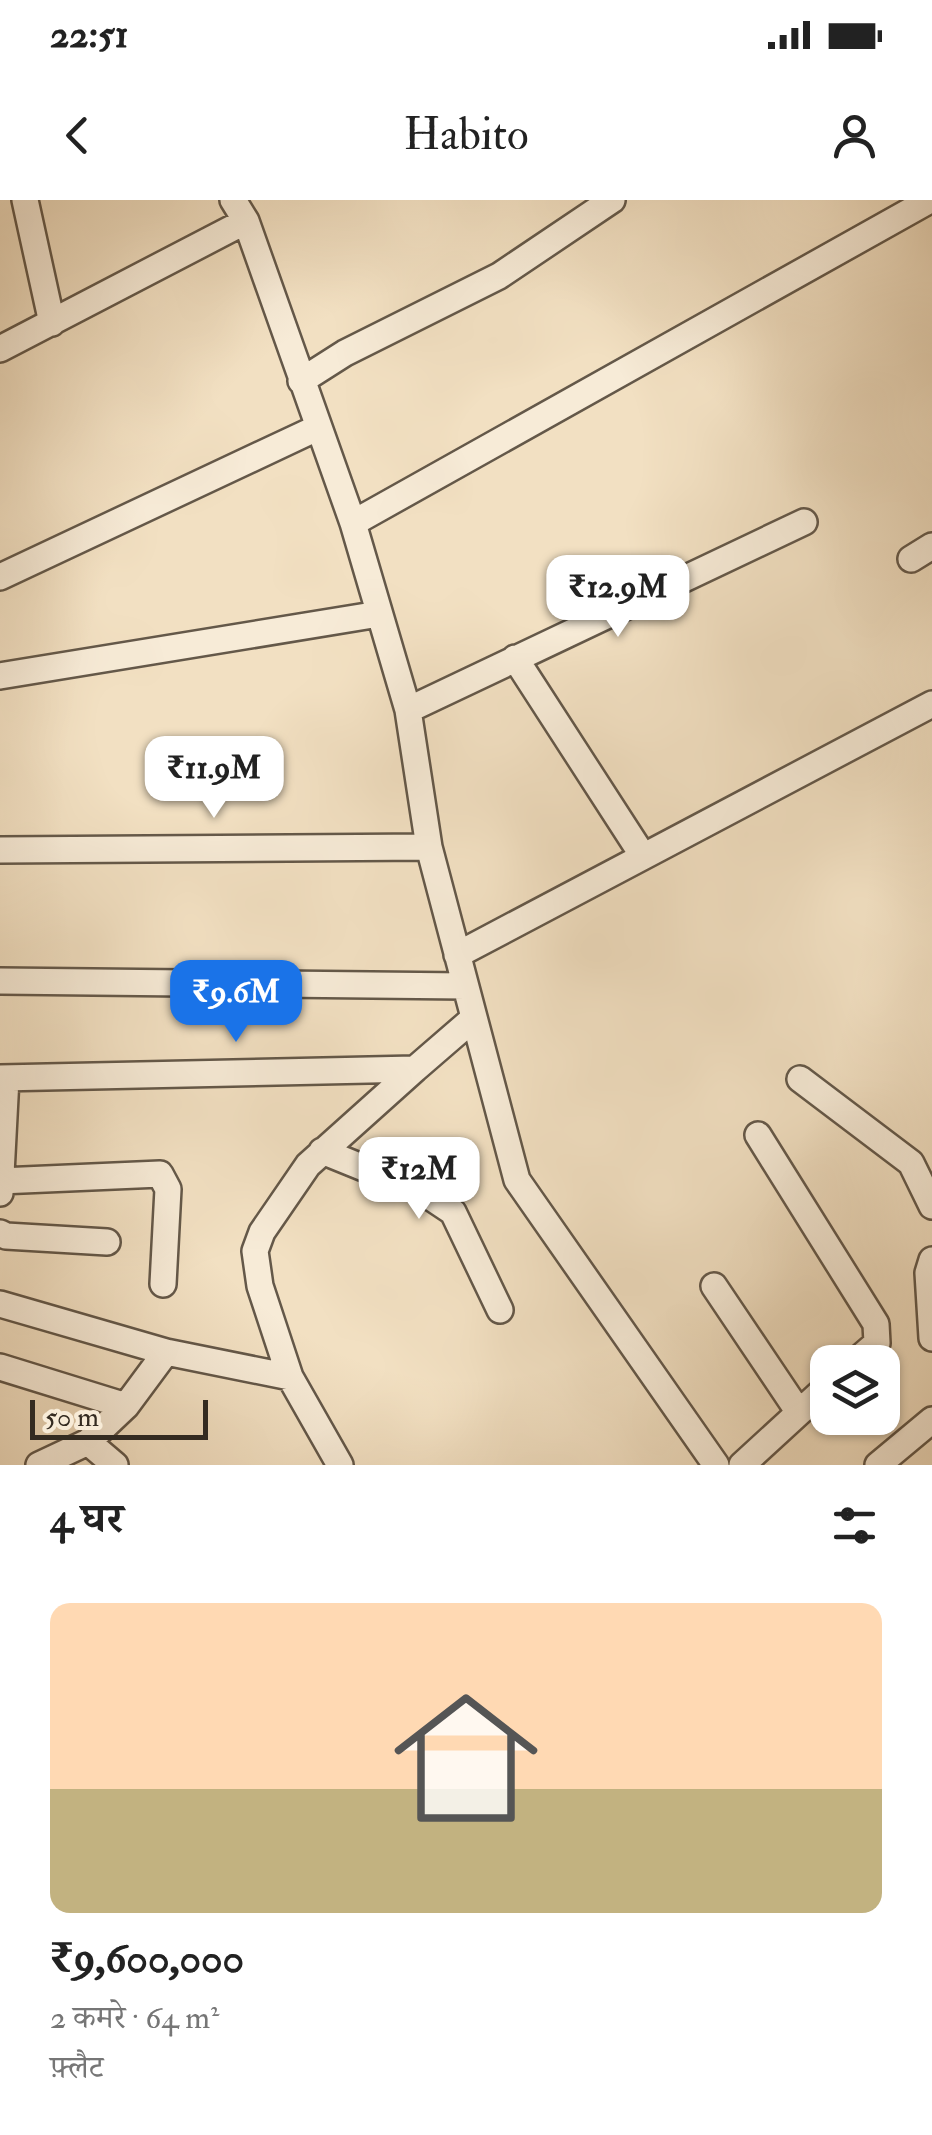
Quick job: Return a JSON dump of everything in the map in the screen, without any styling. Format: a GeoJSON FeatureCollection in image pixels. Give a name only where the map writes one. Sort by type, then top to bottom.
{"type":"FeatureCollection","features":[{"type":"Feature","properties":{"kind":"street"},"geometry":{"type":"LineString","coordinates":[[25,200],[52,323]]}},
{"type":"Feature","properties":{"kind":"street"},"geometry":{"type":"LineString","coordinates":[[301,380],[344,353],[500,276],[612,200]]}},
{"type":"Feature","properties":{"kind":"street"},"geometry":{"type":"LineString","coordinates":[[353,522],[930,200]]}},
{"type":"Feature","properties":{"kind":"street"},"geometry":{"type":"LineString","coordinates":[[0,349],[52,323],[239,210],[353,522],[408,710],[428,847],[517,1180],[716,1465]]}},
{"type":"Feature","properties":{"kind":"street"},"geometry":{"type":"LineString","coordinates":[[0,576],[317,428]]}},
{"type":"Feature","properties":{"kind":"street"},"geometry":{"type":"LineString","coordinates":[[408,710],[804,522]]}},
{"type":"Feature","properties":{"kind":"street"},"geometry":{"type":"LineString","coordinates":[[1,670],[380,614]]}},
{"type":"Feature","properties":{"kind":"street"},"geometry":{"type":"LineString","coordinates":[[515,658],[643,856]]}},
{"type":"Feature","properties":{"kind":"street"},"geometry":{"type":"LineString","coordinates":[[457,955],[932,704]]}},
{"type":"Feature","properties":{"kind":"street"},"geometry":{"type":"LineString","coordinates":[[0,850],[428,847]]}},
{"type":"Feature","properties":{"kind":"street"},"geometry":{"type":"LineString","coordinates":[[0,981],[465,986]]}},
{"type":"Feature","properties":{"kind":"street"},"geometry":{"type":"LineString","coordinates":[[340,1465],[290,1377],[260,1286],[255,1251],[262,1232],[299,1176],[322,1151],[474,1018]]}},
{"type":"Feature","properties":{"kind":"street"},"geometry":{"type":"LineString","coordinates":[[0,1193],[3,1078],[416,1069]]}},
{"type":"Feature","properties":{"kind":"street"},"geometry":{"type":"LineString","coordinates":[[800,1080],[922,1157],[932,1206]]}},
{"type":"Feature","properties":{"kind":"street"},"geometry":{"type":"LineString","coordinates":[[758,1135],[876,1324],[874,1345]]}},
{"type":"Feature","properties":{"kind":"street"},"geometry":{"type":"LineString","coordinates":[[322,1151],[422,1192],[453,1212],[500,1310]]}},
{"type":"Feature","properties":{"kind":"street"},"geometry":{"type":"LineString","coordinates":[[0,1181],[160,1174],[168,1189],[163,1284]]}},
{"type":"Feature","properties":{"kind":"street"},"geometry":{"type":"LineString","coordinates":[[0,1233],[107,1242]]}},
{"type":"Feature","properties":{"kind":"street"},"geometry":{"type":"LineString","coordinates":[[932,1260],[928,1274],[932,1338]]}},
{"type":"Feature","properties":{"kind":"street"},"geometry":{"type":"LineString","coordinates":[[714,1286],[798,1411]]}},
{"type":"Feature","properties":{"kind":"street"},"geometry":{"type":"LineString","coordinates":[[0,1304],[166,1352],[290,1377]]}},
{"type":"Feature","properties":{"kind":"street"},"geometry":{"type":"LineString","coordinates":[[39,1465],[88,1442],[126,1406],[166,1352]]}},
{"type":"Feature","properties":{"kind":"street"},"geometry":{"type":"LineString","coordinates":[[0,1367],[126,1406]]}},
{"type":"Feature","properties":{"kind":"street"},"geometry":{"type":"LineString","coordinates":[[742,1465],[810,1401]]}},
{"type":"Feature","properties":{"kind":"street"},"geometry":{"type":"LineString","coordinates":[[878,1465],[932,1420]]}},
{"type":"Feature","properties":{"kind":"street"},"geometry":{"type":"LineString","coordinates":[[88,1442],[115,1465]]}}]}
